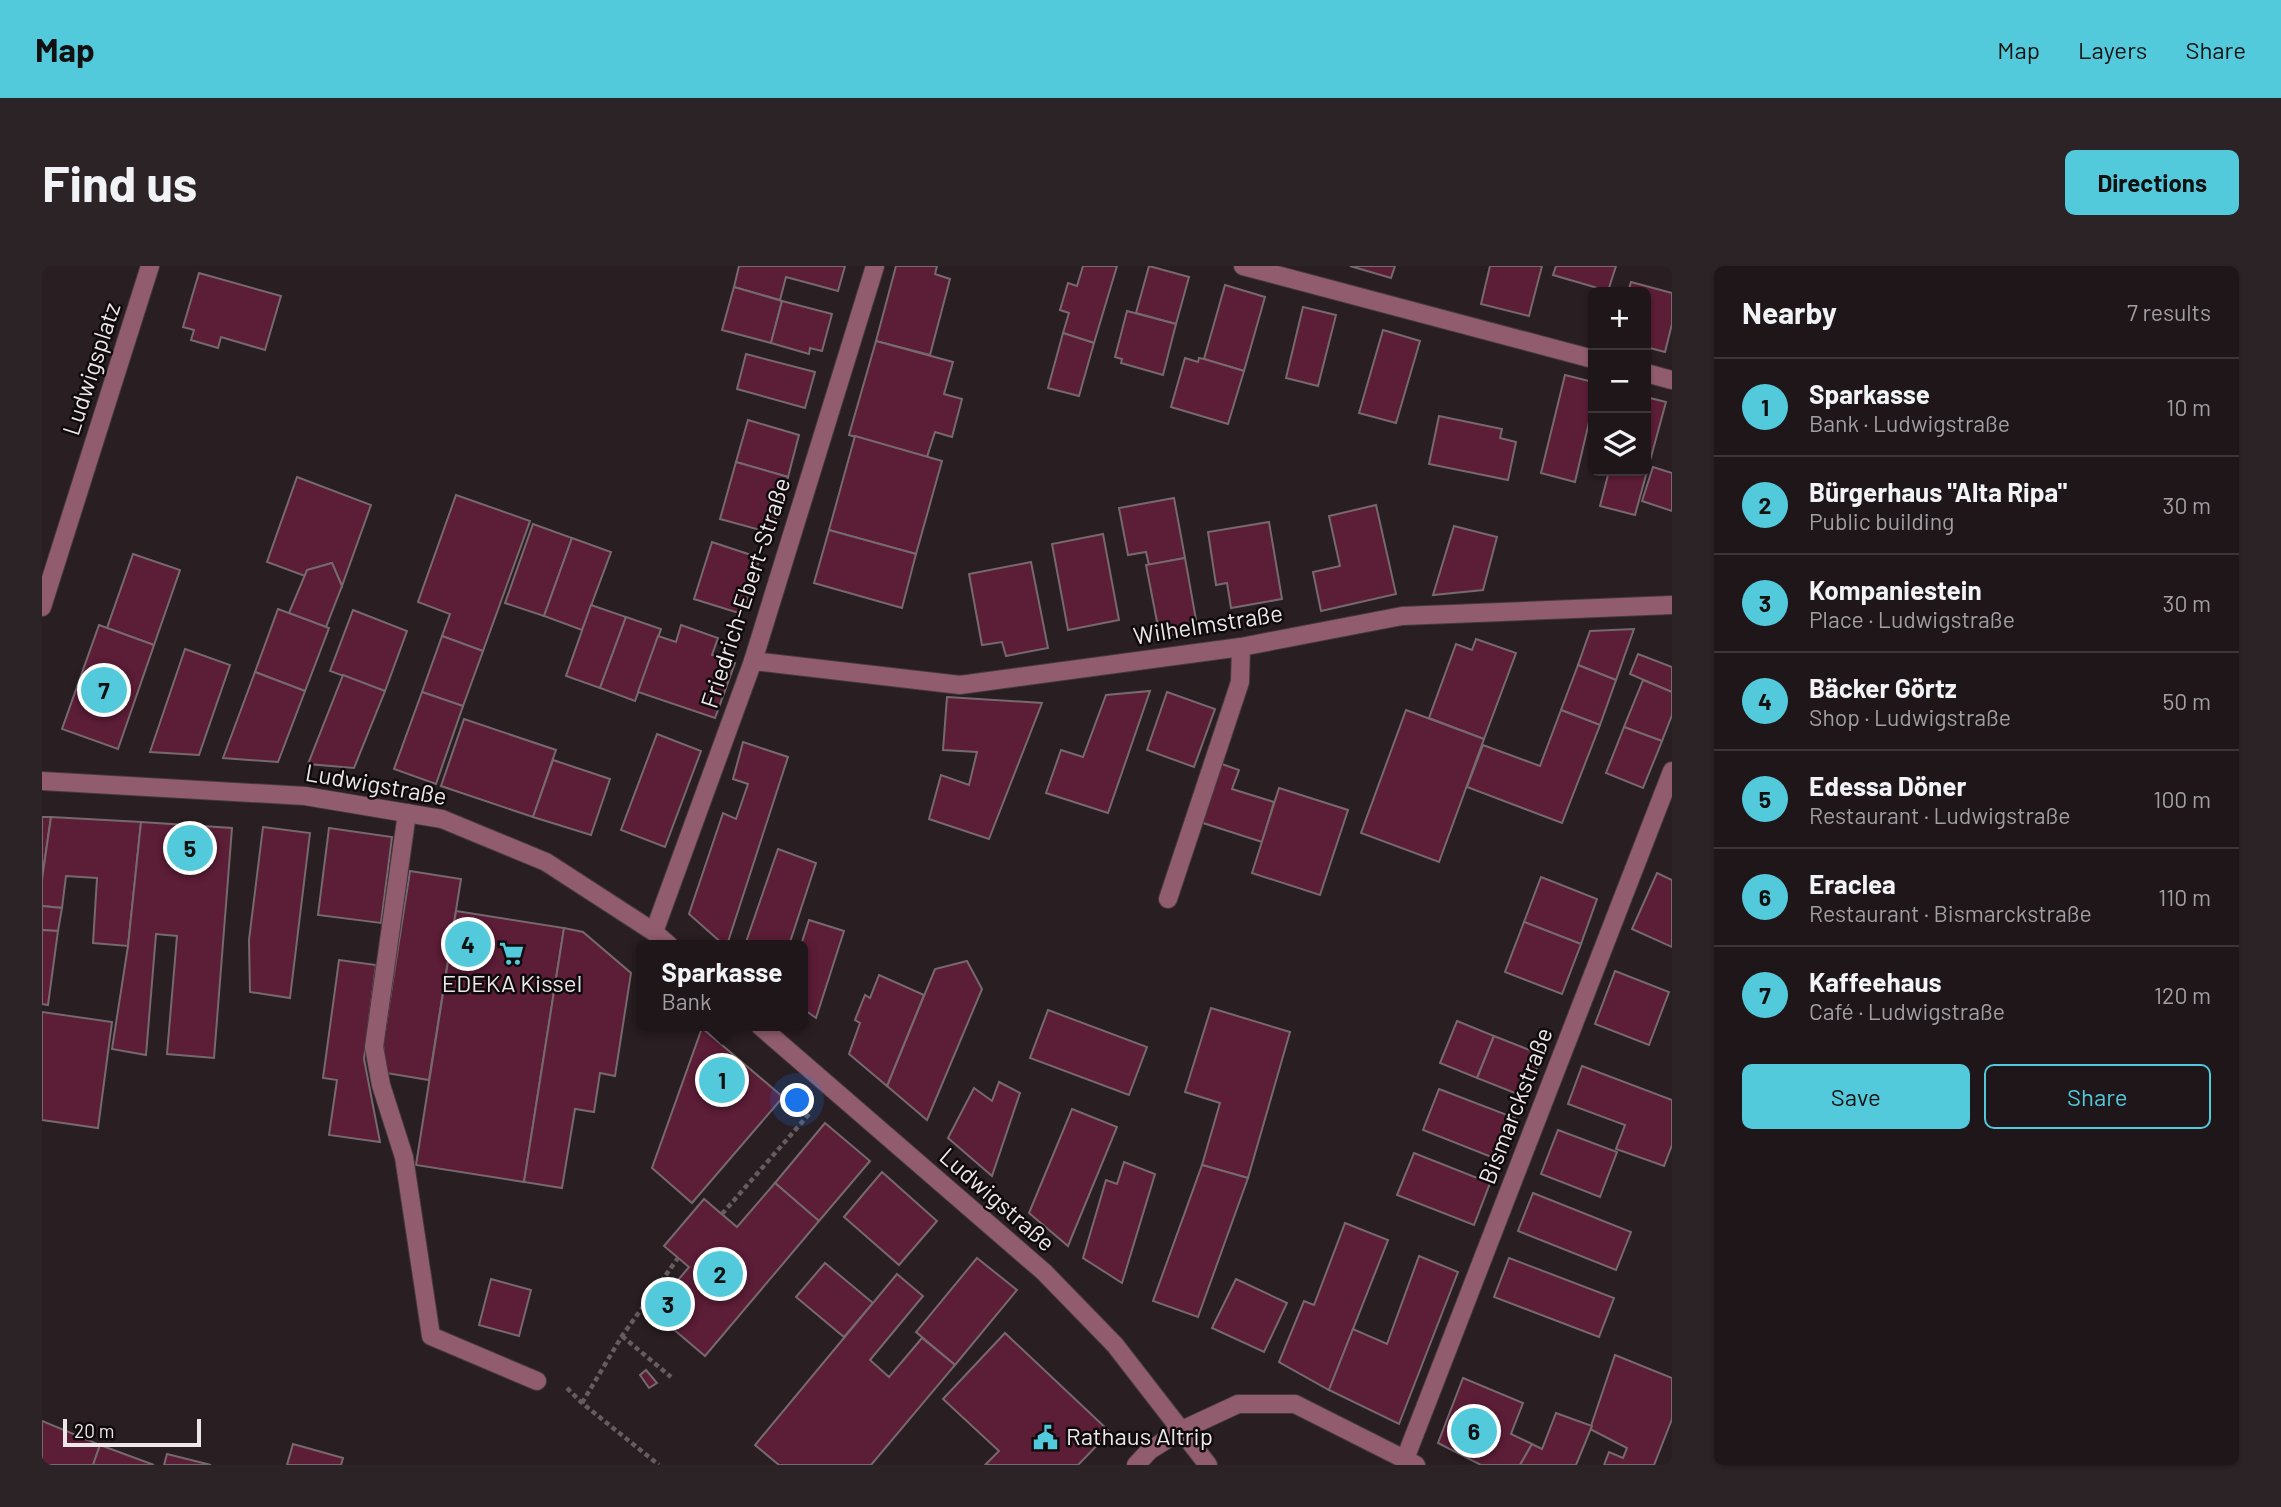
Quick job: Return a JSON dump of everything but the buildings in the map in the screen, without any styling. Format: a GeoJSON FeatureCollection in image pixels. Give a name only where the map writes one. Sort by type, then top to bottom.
{"type":"FeatureCollection","features":[{"type":"Feature","properties":{"kind":"street","name":"Ludwigsplatz"},"geometry":{"type":"LineString","coordinates":[[42,607],[150,266]]}},
{"type":"Feature","properties":{"kind":"street","name":"Friedrich-Ebert-Straße"},"geometry":{"type":"LineString","coordinates":[[654,932],[753,660],[875,266]]}},
{"type":"Feature","properties":{"kind":"street"},"geometry":{"type":"LineString","coordinates":[[1243,266],[1588,358]]}},
{"type":"Feature","properties":{"kind":"street"},"geometry":{"type":"LineString","coordinates":[[1651,374],[1672,380]]}},
{"type":"Feature","properties":{"kind":"street","name":"Wilhelmstraße"},"geometry":{"type":"LineString","coordinates":[[753,660],[960,685],[1241,648],[1402,616],[1672,605]]}},
{"type":"Feature","properties":{"kind":"street"},"geometry":{"type":"LineString","coordinates":[[1168,899],[1240,682],[1241,648]]}},
{"type":"Feature","properties":{"kind":"street","name":"Bismarckstraße"},"geometry":{"type":"LineString","coordinates":[[1411,1462],[1672,771]]}},
{"type":"Feature","properties":{"kind":"street","name":"Ludwigstraße"},"geometry":{"type":"LineString","coordinates":[[42,781],[305,796],[442,819],[546,862],[663,940]]}},
{"type":"Feature","properties":{"kind":"street"},"geometry":{"type":"LineString","coordinates":[[407,813],[374,1047],[381,1085],[404,1157],[431,1336],[537,1381]]}},
{"type":"Feature","properties":{"kind":"street","name":"Ludwigstraße"},"geometry":{"type":"LineString","coordinates":[[766,1031],[1044,1272],[1115,1346],[1208,1465]]}},
{"type":"Feature","properties":{"kind":"street"},"geometry":{"type":"LineString","coordinates":[[1136,1465],[1150,1450],[1182,1430],[1238,1404],[1296,1404],[1411,1462]]}},
{"type":"Feature","properties":{"kind":"path"},"geometry":{"type":"LineString","coordinates":[[722,1214],[831,1089]]}},
{"type":"Feature","properties":{"kind":"path"},"geometry":{"type":"LineString","coordinates":[[582,1403],[622,1336],[678,1258]]}},
{"type":"Feature","properties":{"kind":"path"},"geometry":{"type":"LineString","coordinates":[[622,1336],[671,1377]]}},
{"type":"Feature","properties":{"kind":"path"},"geometry":{"type":"LineString","coordinates":[[566,1387],[659,1465]]}},
{"type":"Feature","properties":{"kind":"place","name":"Kaffeehaus"},"geometry":{"type":"Point","coordinates":[104,690]}},
{"type":"Feature","properties":{"kind":"place","name":"Edessa Döner"},"geometry":{"type":"Point","coordinates":[190,848]}},
{"type":"Feature","properties":{"kind":"place","name":"Bäcker Görtz"},"geometry":{"type":"Point","coordinates":[468,944]}},
{"type":"Feature","properties":{"kind":"place","name":"EDEKA Kissel"},"geometry":{"type":"Point","coordinates":[512,953]}},
{"type":"Feature","properties":{"kind":"place","name":"Sparkasse"},"geometry":{"type":"Point","coordinates":[722,1080]}},
{"type":"Feature","properties":{"kind":"place","name":"Bürgerhaus \"Alta Ripa\""},"geometry":{"type":"Point","coordinates":[720,1274]}},
{"type":"Feature","properties":{"kind":"place","name":"Kompaniestein"},"geometry":{"type":"Point","coordinates":[668,1304]}},
{"type":"Feature","properties":{"kind":"place","name":"Eraclea"},"geometry":{"type":"Point","coordinates":[1474,1431]}},
{"type":"Feature","properties":{"kind":"place","name":"Rathaus Altrip"},"geometry":{"type":"Point","coordinates":[1046,1437]}}]}
